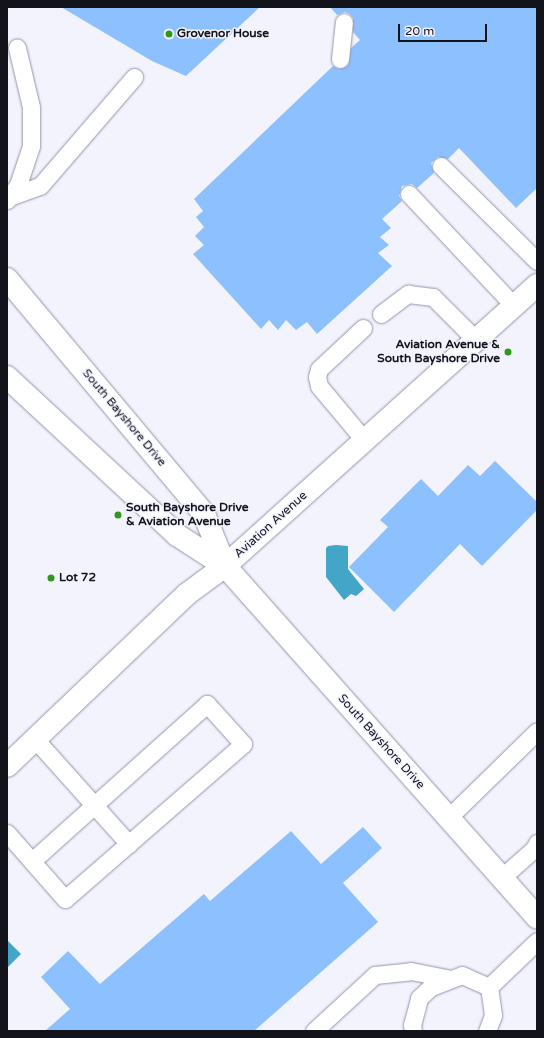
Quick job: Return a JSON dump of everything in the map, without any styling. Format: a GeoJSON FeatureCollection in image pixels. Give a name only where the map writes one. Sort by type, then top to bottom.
{"type":"FeatureCollection","features":[{"type":"Feature","properties":{"kind":"main road","name":"South Bayshore Drive"},"geometry":{"type":"LineString","coordinates":[[7,280],[204,514],[225,566]]}},
{"type":"Feature","properties":{"kind":"main road","name":"Aviation Avenue"},"geometry":{"type":"LineString","coordinates":[[7,766],[187,594],[225,566],[537,285]]}},
{"type":"Feature","properties":{"kind":"main road","name":"South Bayshore Drive"},"geometry":{"type":"LineString","coordinates":[[7,377],[177,535],[225,566],[537,918]]}},
{"type":"Feature","properties":{"kind":"lane"},"geometry":{"type":"LineString","coordinates":[[340,58],[344,22]]}},
{"type":"Feature","properties":{"kind":"lane"},"geometry":{"type":"LineString","coordinates":[[8,198],[18,185],[31,146],[31,107],[18,48]]}},
{"type":"Feature","properties":{"kind":"lane"},"geometry":{"type":"LineString","coordinates":[[8,198],[40,186],[134,77]]}},
{"type":"Feature","properties":{"kind":"lane"},"geometry":{"type":"LineString","coordinates":[[441,166],[537,260]]}},
{"type":"Feature","properties":{"kind":"lane"},"geometry":{"type":"LineString","coordinates":[[409,194],[514,306]]}},
{"type":"Feature","properties":{"kind":"lane"},"geometry":{"type":"LineString","coordinates":[[381,314],[408,294],[433,297],[476,340]]}},
{"type":"Feature","properties":{"kind":"lane"},"geometry":{"type":"LineString","coordinates":[[363,328],[319,369],[317,377],[319,386],[365,441]]}},
{"type":"Feature","properties":{"kind":"lane"},"geometry":{"type":"LineString","coordinates":[[7,833],[65,900],[243,744],[207,704],[32,861]]}},
{"type":"Feature","properties":{"kind":"lane"},"geometry":{"type":"LineString","coordinates":[[448,818],[537,731]]}},
{"type":"Feature","properties":{"kind":"lane"},"geometry":{"type":"LineString","coordinates":[[35,739],[95,804],[129,844]]}},
{"type":"Feature","properties":{"kind":"lane"},"geometry":{"type":"LineString","coordinates":[[501,878],[534,849],[537,843]]}},
{"type":"Feature","properties":{"kind":"lane"},"geometry":{"type":"LineString","coordinates":[[489,987],[537,941]]}},
{"type":"Feature","properties":{"kind":"lane"},"geometry":{"type":"LineString","coordinates":[[314,1031],[375,975],[411,971],[451,979]]}},
{"type":"Feature","properties":{"kind":"lane"},"geometry":{"type":"LineString","coordinates":[[413,1031],[412,1025],[419,998],[431,987],[462,975],[489,987]]}},
{"type":"Feature","properties":{"kind":"lane"},"geometry":{"type":"LineString","coordinates":[[487,1031],[493,1015],[489,987]]}},
{"type":"Feature","properties":{"kind":"water"},"geometry":{"type":"Polygon","coordinates":[[[328,546],[348,546],[348,569],[364,589],[356,596],[351,594],[344,600],[326,577],[326,548],[328,546]]]}},
{"type":"Feature","properties":{"kind":"water"},"geometry":{"type":"Polygon","coordinates":[[[7,940],[21,954],[7,968],[7,940]]]}},
{"type":"Feature","properties":{"kind":"building","name":"Grovenor House"},"geometry":{"type":"Polygon","coordinates":[[[61,7],[260,7],[186,76],[152,61],[61,7]]]}},
{"type":"Feature","properties":{"kind":"building"},"geometry":{"type":"Polygon","coordinates":[[[330,7],[537,7],[537,188],[516,208],[459,148],[448,159],[438,157],[431,163],[434,173],[417,188],[412,184],[402,186],[399,196],[402,201],[382,219],[391,228],[380,237],[389,245],[378,253],[392,266],[317,334],[307,322],[296,330],[286,320],[278,330],[269,320],[261,329],[193,254],[204,245],[195,236],[204,227],[196,217],[203,211],[194,199],[333,66],[339,69],[348,65],[351,48],[360,40],[353,32],[353,18],[350,14],[345,12],[337,15],[330,7]]]}},
{"type":"Feature","properties":{"kind":"building"},"geometry":{"type":"Polygon","coordinates":[[[495,461],[537,502],[537,510],[482,566],[460,544],[394,612],[349,567],[388,527],[380,520],[421,479],[438,496],[468,465],[480,476],[495,461]]]}},
{"type":"Feature","properties":{"kind":"building"},"geometry":{"type":"Polygon","coordinates":[[[363,827],[382,848],[343,883],[378,922],[254,1031],[45,1031],[70,1009],[41,977],[68,951],[100,984],[204,894],[210,901],[291,831],[321,864],[363,827]]]}},
{"type":"Feature","properties":{"kind":"place","name":"Grovenor House"},"geometry":{"type":"Point","coordinates":[169,34]}},
{"type":"Feature","properties":{"kind":"place","name":"Aviation Avenue & South Bayshore Drive"},"geometry":{"type":"Point","coordinates":[508,352]}},
{"type":"Feature","properties":{"kind":"place","name":"South Bayshore Drive & Aviation Avenue"},"geometry":{"type":"Point","coordinates":[118,515]}},
{"type":"Feature","properties":{"kind":"place","name":"Lot 72"},"geometry":{"type":"Point","coordinates":[51,578]}}]}
